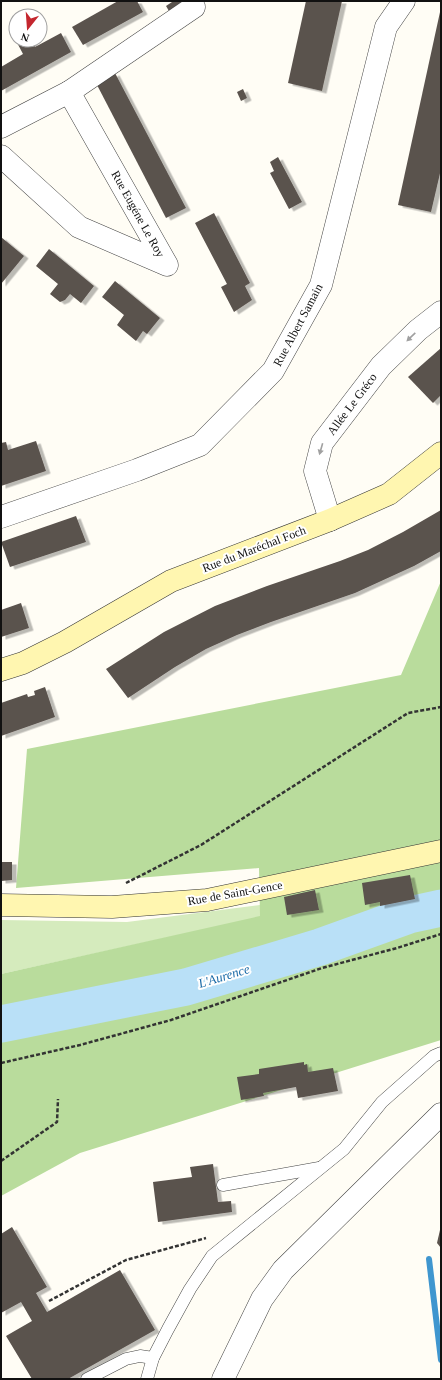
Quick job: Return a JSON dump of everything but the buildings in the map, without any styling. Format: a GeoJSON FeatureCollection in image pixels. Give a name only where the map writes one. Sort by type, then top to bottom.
{"type":"FeatureCollection","features":[{"type":"Feature","properties":{"kind":"street","name":"Rue Albert Samain"},"geometry":{"type":"LineString","coordinates":[[1,517],[137,470],[200,445],[273,371],[321,285],[386,27],[404,1]]}},
{"type":"Feature","properties":{"kind":"street"},"geometry":{"type":"LineString","coordinates":[[1,127],[69,92],[194,7]]}},
{"type":"Feature","properties":{"kind":"street","name":"Rue Eugéne Le Roy"},"geometry":{"type":"LineString","coordinates":[[1,156],[79,227],[167,265],[69,92]]}},
{"type":"Feature","properties":{"kind":"street","name":"Allée Le Gréco"},"geometry":{"type":"LineString","coordinates":[[330,520],[315,472],[322,443],[381,366],[418,330],[441,312]]}},
{"type":"Feature","properties":{"kind":"street","name":"Rue du Maréchal Foch"},"geometry":{"type":"LineString","coordinates":[[1,670],[23,663],[64,642],[171,581],[330,520],[389,494],[441,453]]}},
{"type":"Feature","properties":{"kind":"street","name":"Rue de Saint-Gence"},"geometry":{"type":"LineString","coordinates":[[1,905],[112,907],[207,900],[441,852]]}},
{"type":"Feature","properties":{"kind":"street"},"geometry":{"type":"LineString","coordinates":[[222,1379],[262,1299],[283,1270],[441,1114]]}},
{"type":"Feature","properties":{"kind":"lane"},"geometry":{"type":"LineString","coordinates":[[146,1379],[153,1358],[190,1289],[212,1256],[344,1149],[382,1102],[434,1056],[441,1053]]}},
{"type":"Feature","properties":{"kind":"lane"},"geometry":{"type":"LineString","coordinates":[[223,1186],[320,1168]]}},
{"type":"Feature","properties":{"kind":"lane"},"geometry":{"type":"LineString","coordinates":[[87,1379],[126,1359],[140,1356],[153,1358]]}},
{"type":"Feature","properties":{"kind":"path"},"geometry":{"type":"LineString","coordinates":[[112,907],[122,887],[129,882],[201,845],[408,713],[441,707]]}},
{"type":"Feature","properties":{"kind":"path"},"geometry":{"type":"LineString","coordinates":[[1,1063],[80,1045],[171,1020],[322,968],[397,948],[441,934]]}},
{"type":"Feature","properties":{"kind":"path"},"geometry":{"type":"LineString","coordinates":[[1,1161],[57,1122],[58,1099]]}},
{"type":"Feature","properties":{"kind":"path"},"geometry":{"type":"LineString","coordinates":[[49,1301],[126,1260],[217,1236],[233,1239]]}},
{"type":"Feature","properties":{"kind":"green space"},"geometry":{"type":"Polygon","coordinates":[[[441,581],[441,1040],[80,1153],[1,1196],[1,974],[260,916],[259,868],[16,888],[27,749],[401,675],[441,581]]]}},
{"type":"Feature","properties":{"kind":"green space"},"geometry":{"type":"Polygon","coordinates":[[[260,905],[260,917],[1,974],[1,920],[127,922],[260,905]]]}},
{"type":"Feature","properties":{"kind":"waterway","name":"L'Aurence"},"geometry":{"type":"LineString","coordinates":[[1,1024],[186,987],[320,947],[409,915],[441,908]]}},
{"type":"Feature","properties":{"kind":"waterway"},"geometry":{"type":"LineString","coordinates":[[429,1259],[441,1360]]}}]}
